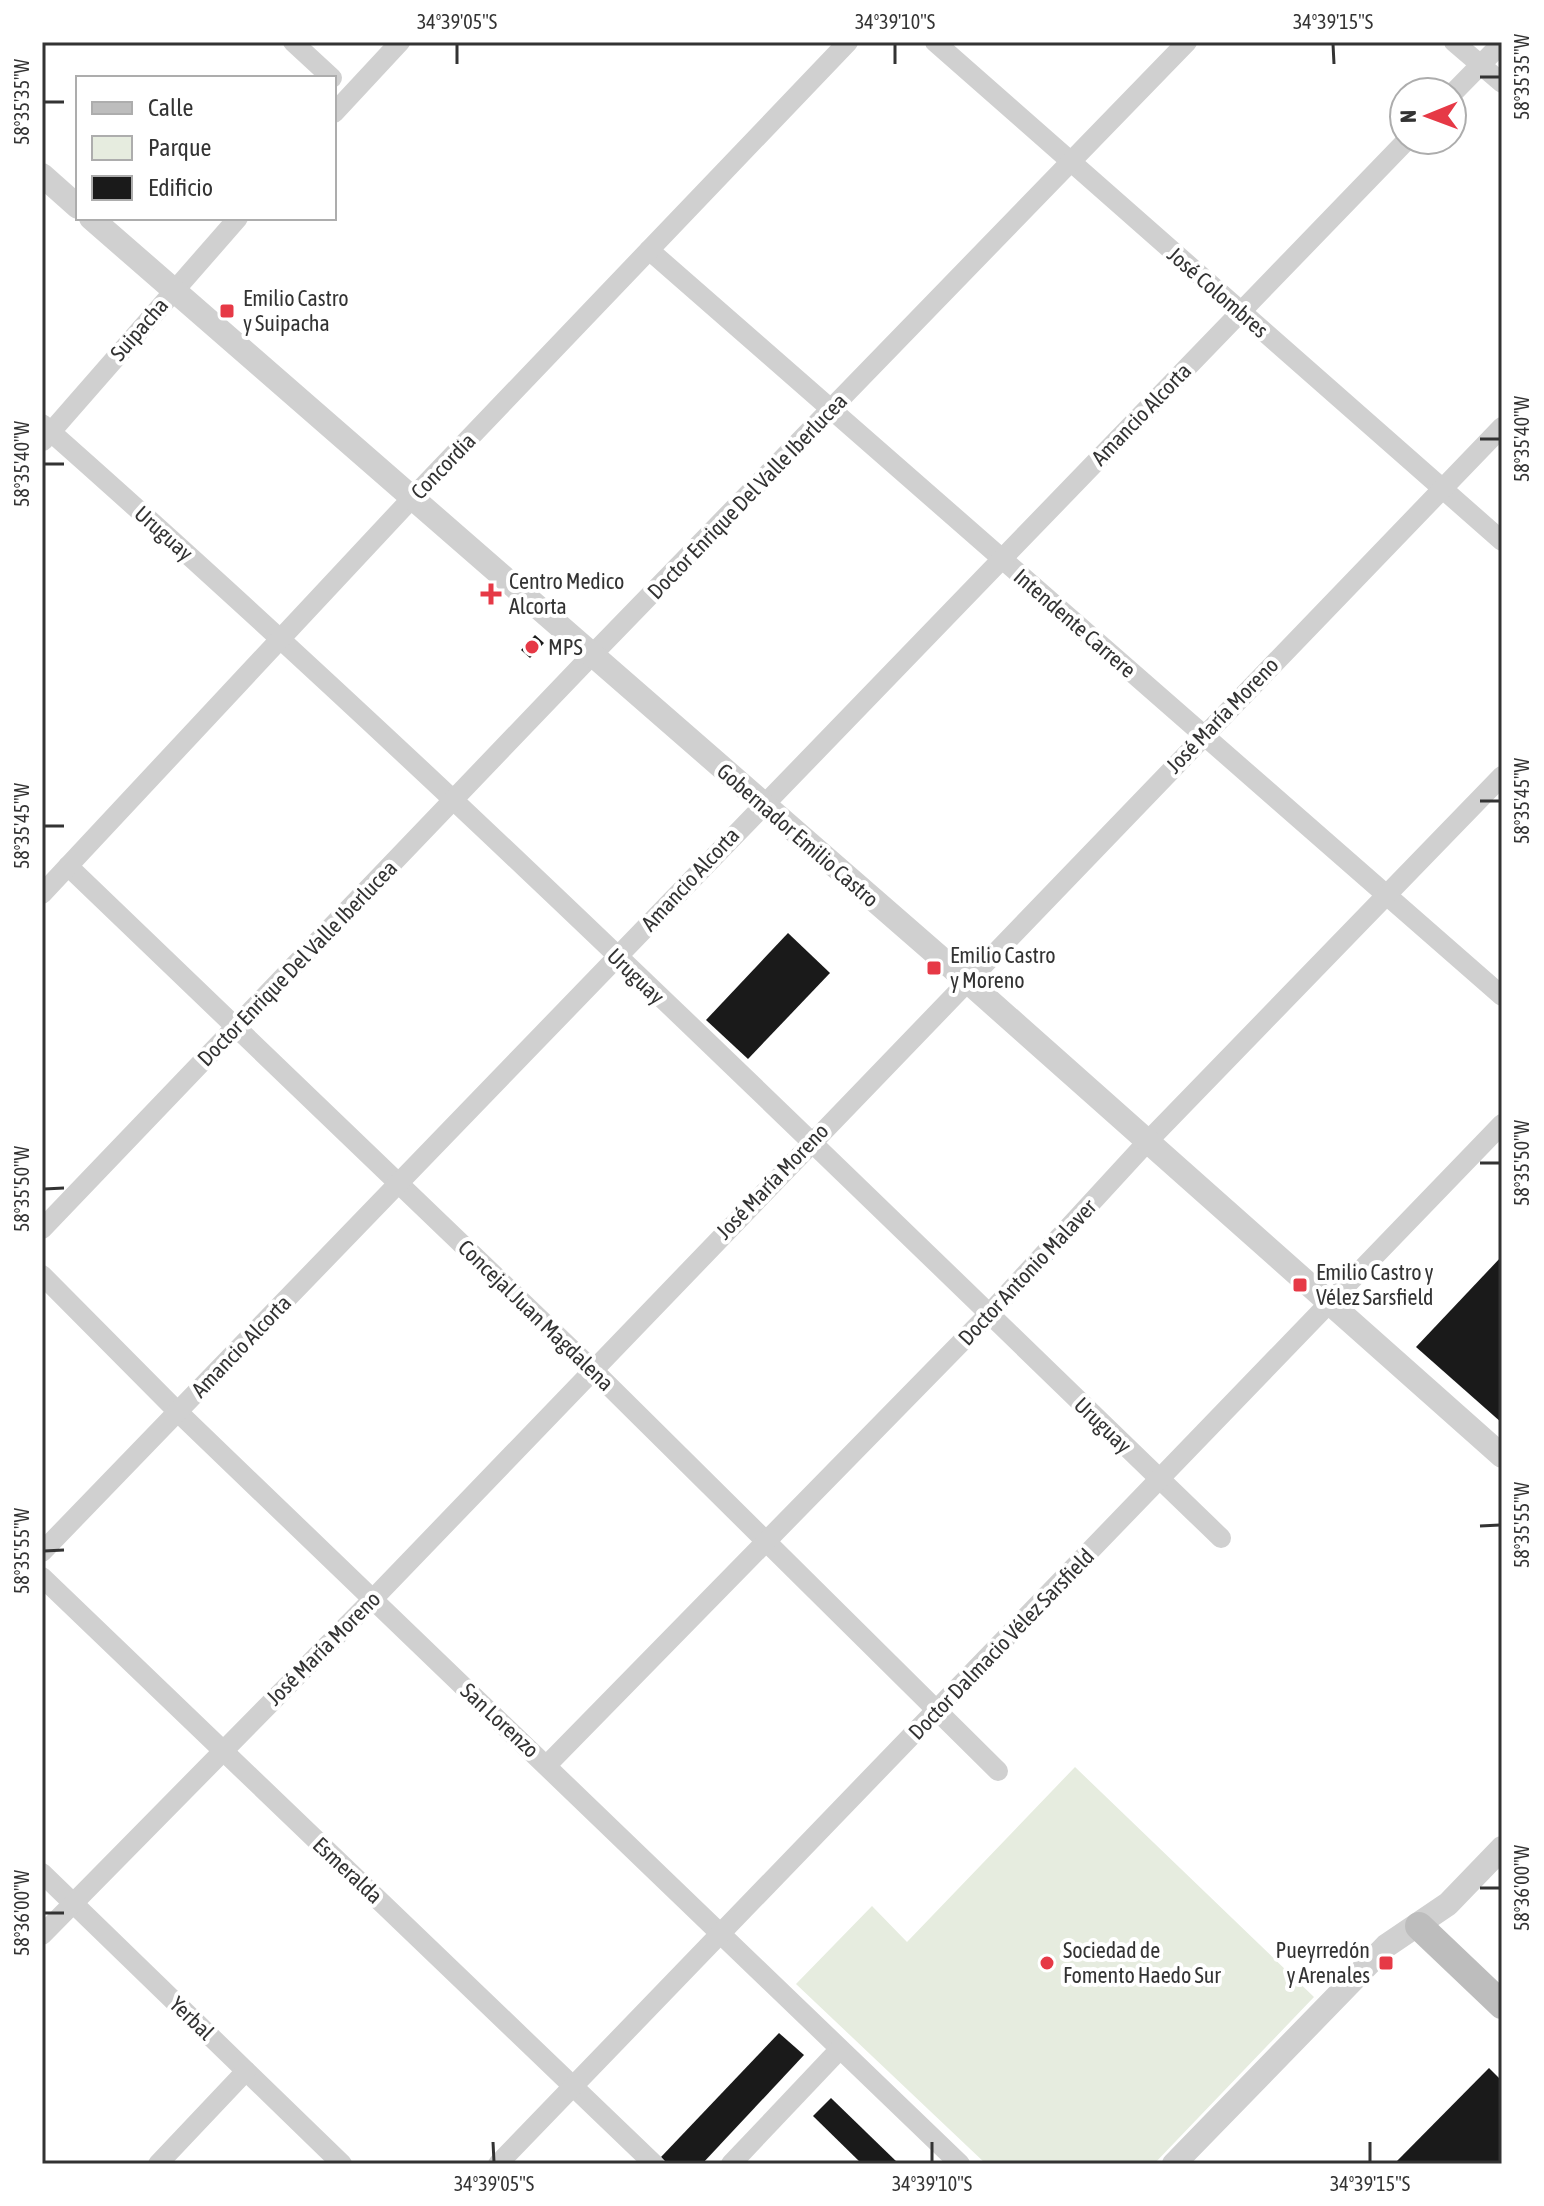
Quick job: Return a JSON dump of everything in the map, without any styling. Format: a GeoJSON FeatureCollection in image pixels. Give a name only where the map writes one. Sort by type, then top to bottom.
{"type":"FeatureCollection","features":[{"type":"Feature","properties":{"kind":"main road"},"geometry":{"type":"LineString","coordinates":[[1419,1926],[1502,2005]]}},
{"type":"Feature","properties":{"kind":"street"},"geometry":{"type":"LineString","coordinates":[[293,42],[330,76]]}},
{"type":"Feature","properties":{"kind":"street"},"geometry":{"type":"LineString","coordinates":[[336,111],[400,42]]}},
{"type":"Feature","properties":{"kind":"street","name":"Concordia"},"geometry":{"type":"LineString","coordinates":[[42,894],[413,497],[848,42]]}},
{"type":"Feature","properties":{"kind":"street","name":"José Colombres"},"geometry":{"type":"LineString","coordinates":[[935,42],[1502,541]]}},
{"type":"Feature","properties":{"kind":"street","name":"Doctor Enrique Del Valle Iberlucea"},"geometry":{"type":"LineString","coordinates":[[42,1229],[591,656],[1187,42]]}},
{"type":"Feature","properties":{"kind":"street"},"geometry":{"type":"LineString","coordinates":[[1454,42],[1502,83]]}},
{"type":"Feature","properties":{"kind":"street"},"geometry":{"type":"LineString","coordinates":[[1468,77],[1502,43]]}},
{"type":"Feature","properties":{"kind":"street"},"geometry":{"type":"LineString","coordinates":[[336,82],[350,95]]}},
{"type":"Feature","properties":{"kind":"street","name":"Amancio Alcorta"},"geometry":{"type":"LineString","coordinates":[[42,1552],[762,804],[1003,560],[1239,310],[1391,156]]}},
{"type":"Feature","properties":{"kind":"street"},"geometry":{"type":"LineString","coordinates":[[42,175],[76,205]]}},
{"type":"Feature","properties":{"kind":"street","name":"Gobernador Emilio Castro"},"geometry":{"type":"LineString","coordinates":[[93,220],[966,980],[1502,1456]]}},
{"type":"Feature","properties":{"kind":"street","name":"Suipacha"},"geometry":{"type":"LineString","coordinates":[[45,433],[236,220]]}},
{"type":"Feature","properties":{"kind":"street","name":"Intendente Carrere"},"geometry":{"type":"LineString","coordinates":[[649,250],[1502,996]]}},
{"type":"Feature","properties":{"kind":"street","name":"José María Moreno"},"geometry":{"type":"LineString","coordinates":[[42,1935],[373,1599],[1502,427]]}},
{"type":"Feature","properties":{"kind":"street","name":"Uruguay"},"geometry":{"type":"LineString","coordinates":[[45,433],[282,639],[1221,1538]]}},
{"type":"Feature","properties":{"kind":"street","name":"Doctor Antonio Malaver"},"geometry":{"type":"LineString","coordinates":[[547,1765],[988,1315],[1148,1141],[1502,776]]}},
{"type":"Feature","properties":{"kind":"street","name":"Concejal Juan Magdalena"},"geometry":{"type":"LineString","coordinates":[[68,866],[593,1370],[998,1771]]}},
{"type":"Feature","properties":{"kind":"street","name":"Doctor Dalmacio Vélez Sarsfield"},"geometry":{"type":"LineString","coordinates":[[498,2164],[1502,1124]]}},
{"type":"Feature","properties":{"kind":"street","name":"San Lorenzo"},"geometry":{"type":"LineString","coordinates":[[42,1275],[178,1412],[960,2164]]}},
{"type":"Feature","properties":{"kind":"street","name":"Esmeralda"},"geometry":{"type":"LineString","coordinates":[[42,1577],[654,2164]]}},
{"type":"Feature","properties":{"kind":"street"},"geometry":{"type":"LineString","coordinates":[[1174,2164],[1386,1946],[1448,1904],[1502,1848]]}},
{"type":"Feature","properties":{"kind":"street","name":"Yerbal"},"geometry":{"type":"LineString","coordinates":[[42,1873],[342,2164]]}},
{"type":"Feature","properties":{"kind":"street"},"geometry":{"type":"LineString","coordinates":[[731,2164],[839,2050]]}},
{"type":"Feature","properties":{"kind":"street"},"geometry":{"type":"LineString","coordinates":[[158,2164],[246,2071]]}},
{"type":"Feature","properties":{"kind":"green space","name":"Sociedad de Fomento Haedo Sur"},"geometry":{"type":"Polygon","coordinates":[[[1075,1767],[1314,1997],[1154,2164],[986,2164],[796,1984],[872,1906],[907,1942],[1075,1767]]]}},
{"type":"Feature","properties":{"kind":"building","name":"MPS"},"geometry":{"type":"Polygon","coordinates":[[[535,635],[544,643],[530,658],[521,650],[535,635]]]}},
{"type":"Feature","properties":{"kind":"building"},"geometry":{"type":"Polygon","coordinates":[[[788,933],[830,973],[748,1059],[706,1020],[788,933]]]}},
{"type":"Feature","properties":{"kind":"building"},"geometry":{"type":"Polygon","coordinates":[[[1502,1256],[1502,1423],[1416,1347],[1502,1256]]]}},
{"type":"Feature","properties":{"kind":"building"},"geometry":{"type":"Polygon","coordinates":[[[779,2033],[804,2055],[702,2164],[668,2164],[661,2157],[779,2033]]]}},
{"type":"Feature","properties":{"kind":"building"},"geometry":{"type":"Polygon","coordinates":[[[1489,2068],[1502,2081],[1502,2164],[1394,2164],[1489,2068]]]}},
{"type":"Feature","properties":{"kind":"building"},"geometry":{"type":"Polygon","coordinates":[[[831,2098],[899,2164],[862,2164],[813,2116],[831,2098]]]}},
{"type":"Feature","properties":{"kind":"place","name":"Emilio Castro y Suipacha"},"geometry":{"type":"Point","coordinates":[227,311]}},
{"type":"Feature","properties":{"kind":"place","name":"Centro Medico Alcorta"},"geometry":{"type":"Point","coordinates":[491,594]}},
{"type":"Feature","properties":{"kind":"place","name":"MPS"},"geometry":{"type":"Point","coordinates":[532,647]}},
{"type":"Feature","properties":{"kind":"place","name":"Emilio Castro y Moreno"},"geometry":{"type":"Point","coordinates":[934,968]}},
{"type":"Feature","properties":{"kind":"place","name":"Emilio Castro y Vélez Sarsfield"},"geometry":{"type":"Point","coordinates":[1300,1285]}},
{"type":"Feature","properties":{"kind":"place","name":"Sociedad de Fomento Haedo Sur"},"geometry":{"type":"Point","coordinates":[1047,1963]}},
{"type":"Feature","properties":{"kind":"place","name":"Pueyrredón y Arenales"},"geometry":{"type":"Point","coordinates":[1386,1963]}}]}
